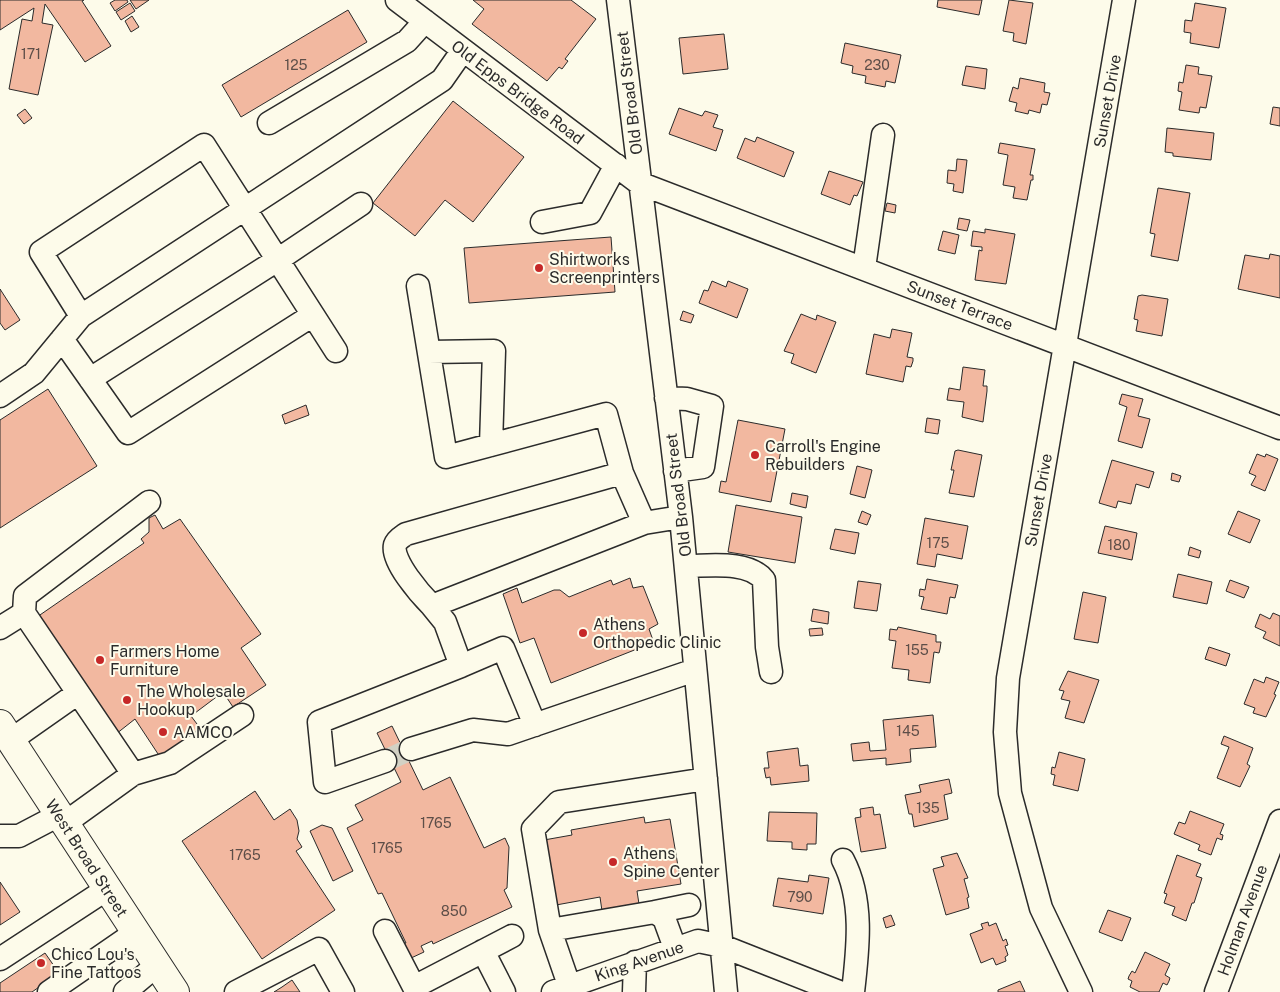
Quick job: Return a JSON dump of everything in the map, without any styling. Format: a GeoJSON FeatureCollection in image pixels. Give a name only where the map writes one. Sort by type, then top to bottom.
{"type":"FeatureCollection","features":[{"type":"Feature","properties":{"kind":"main road","name":"West Broad Street"},"geometry":{"type":"LineString","coordinates":[[6,732],[175,992]]}},
{"type":"Feature","properties":{"kind":"street","name":"Old Epps Bridge Road"},"geometry":{"type":"LineString","coordinates":[[397,0],[640,183]]}},
{"type":"Feature","properties":{"kind":"street","name":"Old Broad Street"},"geometry":{"type":"LineString","coordinates":[[618,0],[686,566],[726,992]]}},
{"type":"Feature","properties":{"kind":"street","name":"Sunset Drive"},"geometry":{"type":"LineString","coordinates":[[1081,992],[1041,908],[1010,793],[1005,732],[1008,678],[1124,0]]}},
{"type":"Feature","properties":{"kind":"street"},"geometry":{"type":"LineString","coordinates":[[269,123],[407,41],[425,22]]}},
{"type":"Feature","properties":{"kind":"street"},"geometry":{"type":"LineString","coordinates":[[0,396],[34,373],[80,316],[442,80],[463,50]]}},
{"type":"Feature","properties":{"kind":"street"},"geometry":{"type":"LineString","coordinates":[[864,268],[884,135]]}},
{"type":"Feature","properties":{"kind":"street"},"geometry":{"type":"LineString","coordinates":[[80,316],[41,252],[204,145],[279,259],[336,351]]}},
{"type":"Feature","properties":{"kind":"street"},"geometry":{"type":"LineString","coordinates":[[542,222],[590,213],[616,165]]}},
{"type":"Feature","properties":{"kind":"street","name":"Sunset Terrace"},"geometry":{"type":"LineString","coordinates":[[640,183],[1065,344],[1280,428]]}},
{"type":"Feature","properties":{"kind":"street"},"geometry":{"type":"LineString","coordinates":[[90,379],[279,259],[361,204]]}},
{"type":"Feature","properties":{"kind":"street"},"geometry":{"type":"LineString","coordinates":[[418,286],[446,457],[606,414],[622,472],[644,523]]}},
{"type":"Feature","properties":{"kind":"street"},"geometry":{"type":"LineString","coordinates":[[62,339],[128,432],[313,314]]}},
{"type":"Feature","properties":{"kind":"street"},"geometry":{"type":"LineString","coordinates":[[429,352],[494,351],[491,445]]}},
{"type":"Feature","properties":{"kind":"street"},"geometry":{"type":"LineString","coordinates":[[666,398],[687,399],[712,406],[703,467],[675,471]]}},
{"type":"Feature","properties":{"kind":"street"},"geometry":{"type":"LineString","coordinates":[[461,666],[445,622],[418,591],[395,556],[395,546],[399,538],[406,534],[622,472]]}},
{"type":"Feature","properties":{"kind":"street"},"geometry":{"type":"LineString","coordinates":[[133,774],[24,613],[25,596],[148,502]]}},
{"type":"Feature","properties":{"kind":"street"},"geometry":{"type":"LineString","coordinates":[[432,606],[644,523],[680,517]]}},
{"type":"Feature","properties":{"kind":"street"},"geometry":{"type":"LineString","coordinates":[[686,566],[748,568],[759,573],[764,580],[767,647],[772,672]]}},
{"type":"Feature","properties":{"kind":"street"},"geometry":{"type":"LineString","coordinates":[[0,628],[24,613]]}},
{"type":"Feature","properties":{"kind":"street"},"geometry":{"type":"LineString","coordinates":[[385,761],[325,782],[319,722],[503,648],[535,725]]}},
{"type":"Feature","properties":{"kind":"street"},"geometry":{"type":"LineString","coordinates":[[411,749],[472,730],[508,734],[695,670]]}},
{"type":"Feature","properties":{"kind":"street"},"geometry":{"type":"LineString","coordinates":[[6,732],[78,693]]}},
{"type":"Feature","properties":{"kind":"street"},"geometry":{"type":"LineString","coordinates":[[0,836],[19,836],[62,819],[133,774],[170,763],[242,715]]}},
{"type":"Feature","properties":{"kind":"street"},"geometry":{"type":"LineString","coordinates":[[564,990],[550,930],[533,829],[559,802],[706,779]]}},
{"type":"Feature","properties":{"kind":"street","name":"Holman Avenue"},"geometry":{"type":"LineString","coordinates":[[1216,992],[1277,833]]}},
{"type":"Feature","properties":{"kind":"street"},"geometry":{"type":"LineString","coordinates":[[843,860],[850,874],[855,898],[858,949],[853,992]]}},
{"type":"Feature","properties":{"kind":"street"},"geometry":{"type":"LineString","coordinates":[[0,960],[107,889]]}},
{"type":"Feature","properties":{"kind":"street"},"geometry":{"type":"LineString","coordinates":[[550,930],[689,905]]}},
{"type":"Feature","properties":{"kind":"street"},"geometry":{"type":"LineString","coordinates":[[654,912],[664,918],[675,948]]}},
{"type":"Feature","properties":{"kind":"street"},"geometry":{"type":"LineString","coordinates":[[385,931],[414,987],[512,936]]}},
{"type":"Feature","properties":{"kind":"street"},"geometry":{"type":"LineString","coordinates":[[49,992],[136,932]]}},
{"type":"Feature","properties":{"kind":"street","name":"King Avenue"},"geometry":{"type":"LineString","coordinates":[[564,990],[635,962],[698,941],[722,946],[839,992]]}},
{"type":"Feature","properties":{"kind":"street"},"geometry":{"type":"LineString","coordinates":[[236,992],[319,949],[343,992]]}},
{"type":"Feature","properties":{"kind":"street"},"geometry":{"type":"LineString","coordinates":[[483,951],[504,992]]}},
{"type":"Feature","properties":{"kind":"street"},"geometry":{"type":"LineString","coordinates":[[634,992],[635,962]]}},
{"type":"Feature","properties":{"kind":"street"},"geometry":{"type":"LineString","coordinates":[[125,992],[157,965]]}},
{"type":"Feature","properties":{"kind":"building"},"geometry":{"type":"Polygon","coordinates":[[[0,0],[84,0],[82,1],[111,46],[85,62],[45,4],[42,23],[53,25],[38,95],[9,89],[22,19],[32,21],[34,8],[0,30],[0,0]]]}},
{"type":"Feature","properties":{"kind":"building"},"geometry":{"type":"Polygon","coordinates":[[[115,0],[127,0],[128,2],[115,11],[110,3],[115,0]]]}},
{"type":"Feature","properties":{"kind":"building"},"geometry":{"type":"Polygon","coordinates":[[[130,0],[149,0],[136,9],[130,0]]]}},
{"type":"Feature","properties":{"kind":"building"},"geometry":{"type":"Polygon","coordinates":[[[473,0],[571,0],[596,19],[565,59],[568,61],[562,69],[559,67],[547,81],[472,24],[484,9],[473,0]]]}},
{"type":"Feature","properties":{"kind":"building"},"geometry":{"type":"Polygon","coordinates":[[[938,0],[982,0],[979,15],[937,7],[938,0]]]}},
{"type":"Feature","properties":{"kind":"building"},"geometry":{"type":"Polygon","coordinates":[[[1009,0],[1033,3],[1026,44],[1013,41],[1014,33],[1003,31],[1009,0]]]}},
{"type":"Feature","properties":{"kind":"building"},"geometry":{"type":"Polygon","coordinates":[[[130,3],[135,11],[121,20],[116,12],[130,3]]]}},
{"type":"Feature","properties":{"kind":"building"},"geometry":{"type":"Polygon","coordinates":[[[1195,3],[1226,8],[1219,48],[1190,43],[1191,33],[1184,32],[1185,20],[1192,21],[1195,3]]]}},
{"type":"Feature","properties":{"kind":"building"},"geometry":{"type":"Polygon","coordinates":[[[348,10],[367,42],[241,117],[222,85],[348,10]]]}},
{"type":"Feature","properties":{"kind":"building"},"geometry":{"type":"Polygon","coordinates":[[[132,16],[139,27],[131,32],[125,21],[132,16]]]}},
{"type":"Feature","properties":{"kind":"building"},"geometry":{"type":"Polygon","coordinates":[[[724,34],[728,69],[683,74],[679,38],[724,34]]]}},
{"type":"Feature","properties":{"kind":"building"},"geometry":{"type":"Polygon","coordinates":[[[845,43],[901,55],[895,83],[886,81],[885,87],[865,83],[866,76],[852,73],[853,66],[841,63],[845,43]]]}},
{"type":"Feature","properties":{"kind":"building"},"geometry":{"type":"Polygon","coordinates":[[[1186,65],[1199,67],[1198,74],[1212,76],[1206,108],[1200,107],[1199,113],[1179,110],[1182,92],[1178,91],[1179,82],[1183,83],[1186,65]]]}},
{"type":"Feature","properties":{"kind":"building"},"geometry":{"type":"Polygon","coordinates":[[[966,66],[987,69],[985,89],[962,85],[966,66]]]}},
{"type":"Feature","properties":{"kind":"building"},"geometry":{"type":"Polygon","coordinates":[[[1020,78],[1045,83],[1044,92],[1050,93],[1047,105],[1042,104],[1040,113],[1029,110],[1028,114],[1015,111],[1017,103],[1009,101],[1013,87],[1018,89],[1020,78]]]}},
{"type":"Feature","properties":{"kind":"building"},"geometry":{"type":"Polygon","coordinates":[[[453,101],[524,157],[473,222],[445,200],[415,236],[373,203],[453,101]]]}},
{"type":"Feature","properties":{"kind":"building"},"geometry":{"type":"Polygon","coordinates":[[[1273,107],[1280,108],[1280,126],[1270,124],[1273,107]]]}},
{"type":"Feature","properties":{"kind":"building"},"geometry":{"type":"Polygon","coordinates":[[[679,108],[702,116],[705,111],[718,115],[713,127],[723,130],[716,151],[669,134],[679,108]]]}},
{"type":"Feature","properties":{"kind":"building"},"geometry":{"type":"Polygon","coordinates":[[[25,109],[32,118],[24,124],[17,115],[25,109]]]}},
{"type":"Feature","properties":{"kind":"building"},"geometry":{"type":"Polygon","coordinates":[[[1167,128],[1214,133],[1211,160],[1173,156],[1173,153],[1165,152],[1167,128]]]}},
{"type":"Feature","properties":{"kind":"building"},"geometry":{"type":"Polygon","coordinates":[[[757,137],[794,152],[784,177],[737,158],[745,138],[755,142],[757,137]]]}},
{"type":"Feature","properties":{"kind":"building"},"geometry":{"type":"Polygon","coordinates":[[[1000,143],[1035,149],[1030,175],[1033,175],[1033,180],[1031,180],[1027,200],[1013,198],[1015,187],[1003,185],[1008,155],[998,153],[1000,143]]]}},
{"type":"Feature","properties":{"kind":"building"},"geometry":{"type":"Polygon","coordinates":[[[957,159],[967,160],[963,193],[953,191],[954,184],[947,183],[948,170],[956,171],[957,159]]]}},
{"type":"Feature","properties":{"kind":"building"},"geometry":{"type":"Polygon","coordinates":[[[829,171],[863,182],[857,196],[854,195],[850,205],[821,194],[829,171]]]}},
{"type":"Feature","properties":{"kind":"building"},"geometry":{"type":"Polygon","coordinates":[[[1158,188],[1190,193],[1178,261],[1151,256],[1155,234],[1150,233],[1158,188]]]}},
{"type":"Feature","properties":{"kind":"building"},"geometry":{"type":"Polygon","coordinates":[[[887,203],[896,205],[895,213],[885,211],[887,203]]]}},
{"type":"Feature","properties":{"kind":"building"},"geometry":{"type":"Polygon","coordinates":[[[959,218],[970,220],[967,231],[957,229],[959,218]]]}},
{"type":"Feature","properties":{"kind":"building"},"geometry":{"type":"Polygon","coordinates":[[[985,229],[1015,234],[1006,284],[975,280],[979,250],[982,251],[982,247],[971,246],[973,231],[985,233],[985,229]]]}},
{"type":"Feature","properties":{"kind":"building"},"geometry":{"type":"Polygon","coordinates":[[[943,231],[959,235],[955,254],[938,250],[943,231]]]}},
{"type":"Feature","properties":{"kind":"building","name":"Shirtworks Screenprinters"},"geometry":{"type":"Polygon","coordinates":[[[611,237],[615,292],[469,303],[464,248],[611,237]]]}},
{"type":"Feature","properties":{"kind":"building"},"geometry":{"type":"Polygon","coordinates":[[[1270,254],[1280,256],[1280,298],[1238,289],[1245,255],[1269,259],[1270,254]]]}},
{"type":"Feature","properties":{"kind":"building"},"geometry":{"type":"Polygon","coordinates":[[[712,281],[726,287],[728,281],[748,289],[737,318],[699,303],[704,290],[708,291],[712,281]]]}},
{"type":"Feature","properties":{"kind":"building"},"geometry":{"type":"Polygon","coordinates":[[[0,289],[20,320],[5,330],[0,323],[0,289]]]}},
{"type":"Feature","properties":{"kind":"building"},"geometry":{"type":"Polygon","coordinates":[[[1138,296],[1168,299],[1162,336],[1136,331],[1138,320],[1134,319],[1138,296]]]}},
{"type":"Feature","properties":{"kind":"building"},"geometry":{"type":"Polygon","coordinates":[[[683,311],[694,315],[691,323],[680,320],[683,311]]]}},
{"type":"Feature","properties":{"kind":"building"},"geometry":{"type":"Polygon","coordinates":[[[801,314],[816,320],[817,315],[836,322],[816,373],[791,363],[794,354],[784,351],[801,314]]]}},
{"type":"Feature","properties":{"kind":"building"},"geometry":{"type":"Polygon","coordinates":[[[892,329],[912,333],[907,357],[913,358],[913,361],[911,367],[906,366],[903,382],[866,374],[874,334],[890,338],[892,329]]]}},
{"type":"Feature","properties":{"kind":"building"},"geometry":{"type":"Polygon","coordinates":[[[963,367],[985,370],[983,386],[987,386],[987,391],[983,422],[962,417],[964,402],[947,400],[949,388],[960,390],[963,367]]]}},
{"type":"Feature","properties":{"kind":"building"},"geometry":{"type":"Polygon","coordinates":[[[48,389],[97,466],[0,528],[0,420],[48,389]]]}},
{"type":"Feature","properties":{"kind":"building"},"geometry":{"type":"Polygon","coordinates":[[[1122,394],[1143,399],[1138,416],[1150,419],[1142,448],[1118,441],[1127,407],[1119,404],[1122,394]]]}},
{"type":"Feature","properties":{"kind":"building"},"geometry":{"type":"Polygon","coordinates":[[[306,405],[309,415],[285,424],[282,415],[306,405]]]}},
{"type":"Feature","properties":{"kind":"building"},"geometry":{"type":"Polygon","coordinates":[[[927,418],[940,420],[938,434],[925,432],[927,418]]]}},
{"type":"Feature","properties":{"kind":"building","name":"Carroll's Engine Rebuilders"},"geometry":{"type":"Polygon","coordinates":[[[738,420],[785,429],[771,502],[719,492],[721,481],[726,482],[738,420]]]}},
{"type":"Feature","properties":{"kind":"building"},"geometry":{"type":"Polygon","coordinates":[[[955,451],[982,455],[974,497],[949,493],[954,470],[951,470],[955,451]]]}},
{"type":"Feature","properties":{"kind":"building"},"geometry":{"type":"Polygon","coordinates":[[[1257,454],[1265,457],[1266,454],[1278,459],[1265,491],[1251,485],[1256,476],[1249,473],[1257,454]]]}},
{"type":"Feature","properties":{"kind":"building"},"geometry":{"type":"Polygon","coordinates":[[[1112,460],[1154,472],[1149,488],[1136,484],[1131,504],[1118,501],[1116,508],[1099,503],[1112,460]]]}},
{"type":"Feature","properties":{"kind":"building"},"geometry":{"type":"Polygon","coordinates":[[[857,466],[872,470],[865,498],[850,494],[857,466]]]}},
{"type":"Feature","properties":{"kind":"building"},"geometry":{"type":"Polygon","coordinates":[[[1172,473],[1181,476],[1179,482],[1171,480],[1172,473]]]}},
{"type":"Feature","properties":{"kind":"building"},"geometry":{"type":"Polygon","coordinates":[[[792,493],[808,496],[806,508],[790,504],[792,493]]]}},
{"type":"Feature","properties":{"kind":"building"},"geometry":{"type":"Polygon","coordinates":[[[736,505],[802,517],[795,563],[728,552],[736,505]]]}},
{"type":"Feature","properties":{"kind":"building"},"geometry":{"type":"Polygon","coordinates":[[[862,511],[871,515],[867,525],[858,522],[862,511]]]}},
{"type":"Feature","properties":{"kind":"building"},"geometry":{"type":"Polygon","coordinates":[[[1238,511],[1260,520],[1250,543],[1228,534],[1238,511]]]}},
{"type":"Feature","properties":{"kind":"building"},"geometry":{"type":"Polygon","coordinates":[[[155,515],[163,529],[180,519],[261,634],[241,648],[266,685],[233,707],[223,692],[191,716],[203,732],[162,760],[135,719],[116,734],[37,617],[144,543],[141,539],[149,532],[149,518],[155,515]]]}},
{"type":"Feature","properties":{"kind":"building"},"geometry":{"type":"Polygon","coordinates":[[[925,518],[968,526],[962,559],[937,554],[935,567],[917,564],[925,518]]]}},
{"type":"Feature","properties":{"kind":"building"},"geometry":{"type":"Polygon","coordinates":[[[1105,526],[1137,533],[1132,560],[1098,553],[1105,526]]]}},
{"type":"Feature","properties":{"kind":"building"},"geometry":{"type":"Polygon","coordinates":[[[835,529],[859,533],[855,554],[830,549],[835,529]]]}},
{"type":"Feature","properties":{"kind":"building"},"geometry":{"type":"Polygon","coordinates":[[[1190,547],[1201,551],[1199,558],[1188,555],[1190,547]]]}},
{"type":"Feature","properties":{"kind":"building"},"geometry":{"type":"Polygon","coordinates":[[[1178,574],[1212,582],[1207,604],[1173,597],[1178,574]]]}},
{"type":"Feature","properties":{"kind":"building","name":"Athens Orthopedic Clinic"},"geometry":{"type":"Polygon","coordinates":[[[630,578],[633,588],[643,586],[658,624],[649,629],[655,646],[649,649],[647,643],[636,646],[637,649],[551,683],[534,638],[520,643],[503,594],[517,588],[522,603],[554,590],[560,590],[569,597],[611,580],[613,585],[630,578]]]}},
{"type":"Feature","properties":{"kind":"building"},"geometry":{"type":"Polygon","coordinates":[[[927,579],[958,585],[955,598],[950,597],[947,614],[921,609],[924,597],[919,596],[920,589],[925,590],[927,579]]]}},
{"type":"Feature","properties":{"kind":"building"},"geometry":{"type":"Polygon","coordinates":[[[1230,580],[1249,587],[1244,598],[1226,591],[1230,580]]]}},
{"type":"Feature","properties":{"kind":"building"},"geometry":{"type":"Polygon","coordinates":[[[858,581],[881,584],[877,611],[854,608],[858,581]]]}},
{"type":"Feature","properties":{"kind":"building"},"geometry":{"type":"Polygon","coordinates":[[[1083,592],[1106,597],[1098,643],[1074,639],[1083,592]]]}},
{"type":"Feature","properties":{"kind":"building"},"geometry":{"type":"Polygon","coordinates":[[[813,609],[829,612],[828,624],[811,621],[813,609]]]}},
{"type":"Feature","properties":{"kind":"building"},"geometry":{"type":"Polygon","coordinates":[[[1273,613],[1280,616],[1280,646],[1263,638],[1266,632],[1255,627],[1260,614],[1270,619],[1273,613]]]}},
{"type":"Feature","properties":{"kind":"building"},"geometry":{"type":"Polygon","coordinates":[[[898,627],[936,635],[936,642],[941,642],[939,653],[934,652],[930,683],[908,680],[909,670],[892,668],[896,641],[889,640],[890,629],[897,630],[898,627]]]}},
{"type":"Feature","properties":{"kind":"building"},"geometry":{"type":"Polygon","coordinates":[[[822,628],[823,635],[810,636],[809,629],[822,628]]]}},
{"type":"Feature","properties":{"kind":"building"},"geometry":{"type":"Polygon","coordinates":[[[1209,647],[1230,654],[1226,666],[1205,659],[1209,647]]]}},
{"type":"Feature","properties":{"kind":"building"},"geometry":{"type":"Polygon","coordinates":[[[1068,671],[1099,680],[1084,723],[1065,718],[1070,701],[1061,699],[1064,691],[1059,690],[1068,671]]]}},
{"type":"Feature","properties":{"kind":"building"},"geometry":{"type":"Polygon","coordinates":[[[1266,677],[1279,682],[1274,694],[1276,695],[1266,717],[1253,713],[1255,708],[1244,704],[1254,679],[1264,683],[1266,677]]]}},
{"type":"Feature","properties":{"kind":"building"},"geometry":{"type":"Polygon","coordinates":[[[933,715],[936,747],[910,749],[911,762],[886,765],[886,758],[853,761],[851,744],[869,742],[870,751],[886,750],[883,720],[933,715]]]}},
{"type":"Feature","properties":{"kind":"building"},"geometry":{"type":"Polygon","coordinates":[[[392,726],[423,790],[450,777],[484,848],[505,838],[509,847],[507,888],[504,890],[512,907],[433,944],[432,941],[421,946],[424,952],[409,959],[402,944],[406,943],[382,893],[378,894],[347,828],[363,820],[355,805],[401,782],[377,733],[392,726]]]}},
{"type":"Feature","properties":{"kind":"building"},"geometry":{"type":"Polygon","coordinates":[[[1224,736],[1253,748],[1247,764],[1250,766],[1240,787],[1217,778],[1229,747],[1221,744],[1224,736]]]}},
{"type":"Feature","properties":{"kind":"building"},"geometry":{"type":"Polygon","coordinates":[[[798,748],[800,766],[808,765],[809,781],[771,785],[770,777],[766,778],[764,768],[769,768],[767,752],[798,748]]]}},
{"type":"Feature","properties":{"kind":"building"},"geometry":{"type":"Polygon","coordinates":[[[1059,752],[1085,759],[1078,791],[1053,785],[1055,775],[1051,774],[1052,767],[1055,768],[1059,752]]]}},
{"type":"Feature","properties":{"kind":"building"},"geometry":{"type":"Polygon","coordinates":[[[949,779],[952,793],[944,795],[948,819],[914,827],[912,814],[909,814],[905,795],[921,792],[919,785],[949,779]]]}},
{"type":"Feature","properties":{"kind":"building"},"geometry":{"type":"Polygon","coordinates":[[[255,791],[274,820],[290,809],[297,820],[299,831],[297,839],[302,847],[296,851],[335,910],[262,959],[182,841],[255,791]]]}},
{"type":"Feature","properties":{"kind":"building"},"geometry":{"type":"Polygon","coordinates":[[[873,807],[874,815],[880,814],[886,848],[861,852],[855,818],[861,817],[860,809],[873,807]]]}},
{"type":"Feature","properties":{"kind":"building"},"geometry":{"type":"Polygon","coordinates":[[[1190,811],[1224,824],[1220,834],[1223,835],[1222,840],[1217,838],[1211,855],[1198,850],[1200,845],[1174,834],[1179,822],[1185,824],[1190,811]]]}},
{"type":"Feature","properties":{"kind":"building"},"geometry":{"type":"Polygon","coordinates":[[[769,812],[817,813],[816,844],[807,844],[807,850],[792,849],[792,842],[767,841],[769,812]]]}},
{"type":"Feature","properties":{"kind":"building","name":"Athens Spine Center"},"geometry":{"type":"Polygon","coordinates":[[[644,817],[645,823],[670,819],[681,884],[637,891],[639,904],[602,911],[600,897],[556,905],[544,840],[572,835],[571,830],[644,817]]]}},
{"type":"Feature","properties":{"kind":"building"},"geometry":{"type":"Polygon","coordinates":[[[322,825],[332,828],[353,871],[333,881],[310,831],[322,825]]]}},
{"type":"Feature","properties":{"kind":"building"},"geometry":{"type":"Polygon","coordinates":[[[957,853],[968,878],[964,879],[969,897],[967,898],[969,908],[946,915],[933,869],[944,866],[941,857],[957,853]]]}},
{"type":"Feature","properties":{"kind":"building"},"geometry":{"type":"Polygon","coordinates":[[[1177,855],[1201,864],[1196,876],[1202,878],[1186,921],[1172,915],[1175,907],[1164,903],[1167,894],[1164,893],[1177,855]]]}},
{"type":"Feature","properties":{"kind":"building"},"geometry":{"type":"Polygon","coordinates":[[[809,875],[829,878],[823,914],[773,906],[778,878],[808,882],[809,875]]]}},
{"type":"Feature","properties":{"kind":"building"},"geometry":{"type":"Polygon","coordinates":[[[0,882],[20,912],[0,925],[0,882]]]}},
{"type":"Feature","properties":{"kind":"building"},"geometry":{"type":"Polygon","coordinates":[[[1108,910],[1131,918],[1122,941],[1099,932],[1108,910]]]}},
{"type":"Feature","properties":{"kind":"building"},"geometry":{"type":"Polygon","coordinates":[[[891,915],[895,925],[886,928],[883,918],[891,915]]]}},
{"type":"Feature","properties":{"kind":"building"},"geometry":{"type":"Polygon","coordinates":[[[988,922],[989,926],[996,923],[1003,941],[1006,939],[1008,945],[1005,946],[1008,955],[1005,957],[1006,961],[996,965],[993,958],[981,963],[970,934],[983,929],[981,924],[988,922]]]}},
{"type":"Feature","properties":{"kind":"building"},"geometry":{"type":"Polygon","coordinates":[[[1145,952],[1170,964],[1165,975],[1170,978],[1169,981],[1167,985],[1163,983],[1159,992],[1140,992],[1130,987],[1132,981],[1128,979],[1129,976],[1132,971],[1135,973],[1145,952]]]}},
{"type":"Feature","properties":{"kind":"building","name":"Chico Lou's Fine Tattoos"},"geometry":{"type":"Polygon","coordinates":[[[45,953],[59,973],[32,992],[0,992],[0,983],[45,953]]]}},
{"type":"Feature","properties":{"kind":"building"},"geometry":{"type":"Polygon","coordinates":[[[292,980],[300,992],[274,992],[282,987],[292,980]]]}},
{"type":"Feature","properties":{"kind":"building"},"geometry":{"type":"Polygon","coordinates":[[[1020,981],[1025,992],[998,992],[998,990],[1020,981]]]}},
{"type":"Feature","properties":{"kind":"tunnel"},"geometry":{"type":"LineString","coordinates":[[385,761],[411,749]]}},
{"type":"Feature","properties":{"kind":"place","name":"Shirtworks Screenprinters"},"geometry":{"type":"Point","coordinates":[539,268]}},
{"type":"Feature","properties":{"kind":"place","name":"Carroll's Engine Rebuilders"},"geometry":{"type":"Point","coordinates":[755,455]}},
{"type":"Feature","properties":{"kind":"place","name":"Athens Orthopedic Clinic"},"geometry":{"type":"Point","coordinates":[583,633]}},
{"type":"Feature","properties":{"kind":"place","name":"Farmers Home Furniture"},"geometry":{"type":"Point","coordinates":[100,660]}},
{"type":"Feature","properties":{"kind":"place","name":"The Wholesale Hookup"},"geometry":{"type":"Point","coordinates":[127,700]}},
{"type":"Feature","properties":{"kind":"place","name":"AAMCO"},"geometry":{"type":"Point","coordinates":[163,732]}},
{"type":"Feature","properties":{"kind":"place","name":"Athens Spine Center"},"geometry":{"type":"Point","coordinates":[613,862]}},
{"type":"Feature","properties":{"kind":"place","name":"Chico Lou's Fine Tattoos"},"geometry":{"type":"Point","coordinates":[41,963]}}]}
